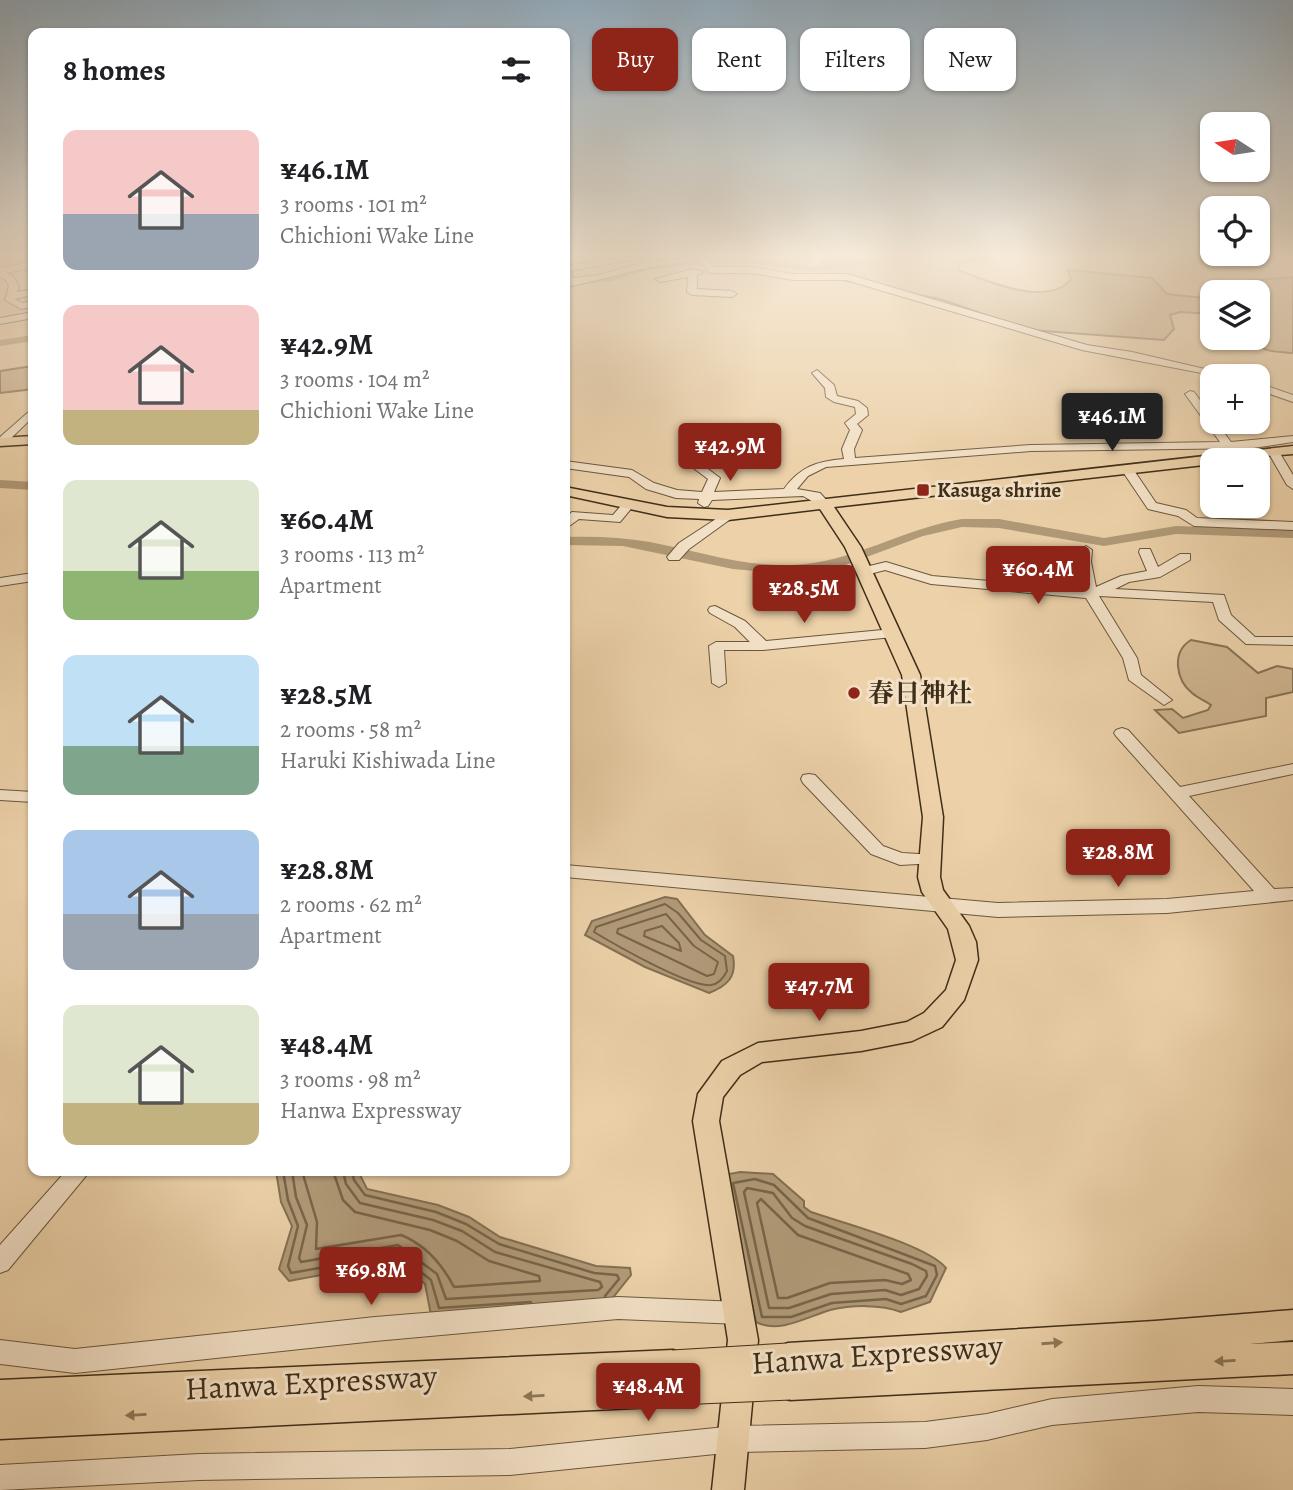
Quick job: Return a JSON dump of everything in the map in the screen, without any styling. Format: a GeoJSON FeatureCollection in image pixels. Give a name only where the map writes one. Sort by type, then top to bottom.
{"type":"FeatureCollection","features":[{"type":"Feature","properties":{"kind":"highway","name":"Hanwa Expressway"},"geometry":{"type":"LineString","coordinates":[[789,1372],[1293,1325]]}},
{"type":"Feature","properties":{"kind":"highway","name":"Hanwa Expressway"},"geometry":{"type":"LineString","coordinates":[[0,1422],[789,1372],[1293,1358]]}},
{"type":"Feature","properties":{"kind":"highway","name":"Hanwa Expressway"},"geometry":{"type":"LineString","coordinates":[[0,1396],[675,1378]]}},
{"type":"Feature","properties":{"kind":"main road"},"geometry":{"type":"LineString","coordinates":[[1,442],[28,440]]}},
{"type":"Feature","properties":{"kind":"main road"},"geometry":{"type":"LineString","coordinates":[[570,492],[699,515],[728,515],[1293,450]]}},
{"type":"Feature","properties":{"kind":"main road"},"geometry":{"type":"LineString","coordinates":[[728,1490],[743,1340],[706,1121],[711,1094],[731,1068],[758,1053],[912,1031],[933,1020],[956,994],[967,960],[965,942],[933,892],[929,877],[933,817],[911,674],[861,562],[824,504]]}},
{"type":"Feature","properties":{"kind":"street"},"geometry":{"type":"LineString","coordinates":[[1010,326],[1086,348],[1200,370]]}},
{"type":"Feature","properties":{"kind":"street"},"geometry":{"type":"LineString","coordinates":[[817,373],[830,387],[830,395],[834,399],[855,403],[862,408],[862,415],[851,423],[856,430],[848,450],[850,462]]}},
{"type":"Feature","properties":{"kind":"street"},"geometry":{"type":"LineString","coordinates":[[1270,390],[1293,399]]}},
{"type":"Feature","properties":{"kind":"street"},"geometry":{"type":"LineString","coordinates":[[1190,394],[1227,444]]}},
{"type":"Feature","properties":{"kind":"street"},"geometry":{"type":"LineString","coordinates":[[1,442],[28,416]]}},
{"type":"Feature","properties":{"kind":"street"},"geometry":{"type":"LineString","coordinates":[[789,491],[796,480],[816,467],[850,462],[1031,448],[1253,445],[1293,439]]}},
{"type":"Feature","properties":{"kind":"street"},"geometry":{"type":"LineString","coordinates":[[693,452],[694,464],[713,478],[699,515]]}},
{"type":"Feature","properties":{"kind":"street"},"geometry":{"type":"LineString","coordinates":[[1274,452],[1293,485]]}},
{"type":"Feature","properties":{"kind":"street"},"geometry":{"type":"LineString","coordinates":[[570,465],[632,474],[666,492],[708,496],[789,491],[816,496],[824,504]]}},
{"type":"Feature","properties":{"kind":"street"},"geometry":{"type":"LineString","coordinates":[[1127,469],[1152,506],[1182,513],[1194,522],[1293,526]]}},
{"type":"Feature","properties":{"kind":"street"},"geometry":{"type":"LineString","coordinates":[[570,520],[576,515],[596,513],[616,519],[629,504]]}},
{"type":"Feature","properties":{"kind":"street"},"geometry":{"type":"LineString","coordinates":[[678,553],[728,515]]}},
{"type":"Feature","properties":{"kind":"street"},"geometry":{"type":"LineString","coordinates":[[1086,550],[1084,562],[1093,593],[1130,658],[1134,677],[1164,700]]}},
{"type":"Feature","properties":{"kind":"street"},"geometry":{"type":"LineString","coordinates":[[1145,552],[1155,574]]}},
{"type":"Feature","properties":{"kind":"street"},"geometry":{"type":"LineString","coordinates":[[1093,593],[1126,579],[1155,574],[1185,557]]}},
{"type":"Feature","properties":{"kind":"street"},"geometry":{"type":"LineString","coordinates":[[861,562],[886,566],[931,580],[1093,593],[1219,598],[1224,617],[1251,642],[1293,641]]}},
{"type":"Feature","properties":{"kind":"street"},"geometry":{"type":"LineString","coordinates":[[0,582],[28,578]]}},
{"type":"Feature","properties":{"kind":"street"},"geometry":{"type":"LineString","coordinates":[[716,610],[740,624],[763,646]]}},
{"type":"Feature","properties":{"kind":"street"},"geometry":{"type":"LineString","coordinates":[[719,683],[716,646],[763,646],[894,633]]}},
{"type":"Feature","properties":{"kind":"street"},"geometry":{"type":"LineString","coordinates":[[1122,733],[1270,897]]}},
{"type":"Feature","properties":{"kind":"street"},"geometry":{"type":"LineString","coordinates":[[1175,794],[1293,769]]}},
{"type":"Feature","properties":{"kind":"street"},"geometry":{"type":"LineString","coordinates":[[809,779],[877,850],[900,859],[930,859]]}},
{"type":"Feature","properties":{"kind":"street"},"geometry":{"type":"LineString","coordinates":[[0,795],[28,797]]}},
{"type":"Feature","properties":{"kind":"street"},"geometry":{"type":"LineString","coordinates":[[570,871],[944,906],[1082,910],[1293,894]]}},
{"type":"Feature","properties":{"kind":"street"},"geometry":{"type":"LineString","coordinates":[[0,1262],[75,1176]]}},
{"type":"Feature","properties":{"kind":"street"},"geometry":{"type":"LineString","coordinates":[[0,1352],[75,1361],[375,1329],[618,1308],[740,1313]]}},
{"type":"Feature","properties":{"kind":"street"},"geometry":{"type":"LineString","coordinates":[[0,1478],[199,1466],[510,1462],[735,1439],[925,1434],[987,1427],[1052,1412],[1198,1399],[1293,1402]]}},
{"type":"Feature","properties":{"kind":"shaded area"},"geometry":{"type":"Polygon","coordinates":[[[1017,326],[1173,326],[1174,329],[1164,340],[1030,330],[1017,326]]]}},
{"type":"Feature","properties":{"kind":"shaded area"},"geometry":{"type":"Polygon","coordinates":[[[1270,326],[1293,326],[1293,353],[1268,350],[1270,326]]]}},
{"type":"Feature","properties":{"kind":"shaded area"},"geometry":{"type":"Polygon","coordinates":[[[28,367],[28,390],[0,393],[0,371],[28,367]]]}},
{"type":"Feature","properties":{"kind":"shaded area"},"geometry":{"type":"Polygon","coordinates":[[[1191,640],[1227,647],[1258,673],[1277,666],[1293,669],[1293,692],[1266,698],[1266,716],[1179,733],[1155,710],[1172,709],[1183,718],[1208,710],[1211,705],[1192,693],[1179,674],[1180,652],[1191,640]]]}},
{"type":"Feature","properties":{"kind":"water"},"geometry":{"type":"Polygon","coordinates":[[[665,897],[677,899],[705,935],[733,956],[732,975],[721,987],[709,993],[645,967],[585,935],[592,921],[665,897]]]}},
{"type":"Feature","properties":{"kind":"water"},"geometry":{"type":"Polygon","coordinates":[[[740,1172],[773,1174],[804,1201],[804,1207],[811,1212],[903,1243],[936,1259],[946,1268],[930,1302],[901,1312],[856,1306],[830,1310],[783,1325],[756,1322],[724,1175],[740,1172]]]}},
{"type":"Feature","properties":{"kind":"water"},"geometry":{"type":"Polygon","coordinates":[[[277,1176],[360,1176],[367,1189],[438,1205],[469,1217],[500,1237],[596,1266],[630,1268],[631,1275],[607,1305],[431,1315],[425,1284],[397,1261],[289,1281],[279,1269],[292,1226],[281,1202],[277,1176]]]}},
{"type":"Feature","properties":{"kind":"waterway"},"geometry":{"type":"LineString","coordinates":[[0,343],[28,339]]}},
{"type":"Feature","properties":{"kind":"waterway"},"geometry":{"type":"LineString","coordinates":[[0,484],[28,486]]}},
{"type":"Feature","properties":{"kind":"waterway"},"geometry":{"type":"LineString","coordinates":[[570,541],[623,542],[733,564],[790,570],[834,564],[918,533],[962,523],[1017,526],[1104,542],[1176,530],[1293,534]]}},
{"type":"Feature","properties":{"kind":"place","name":"Kasuga shrine"},"geometry":{"type":"Point","coordinates":[923,490]}},
{"type":"Feature","properties":{"kind":"place","name":"春日神社"},"geometry":{"type":"Point","coordinates":[854,693]}}]}
